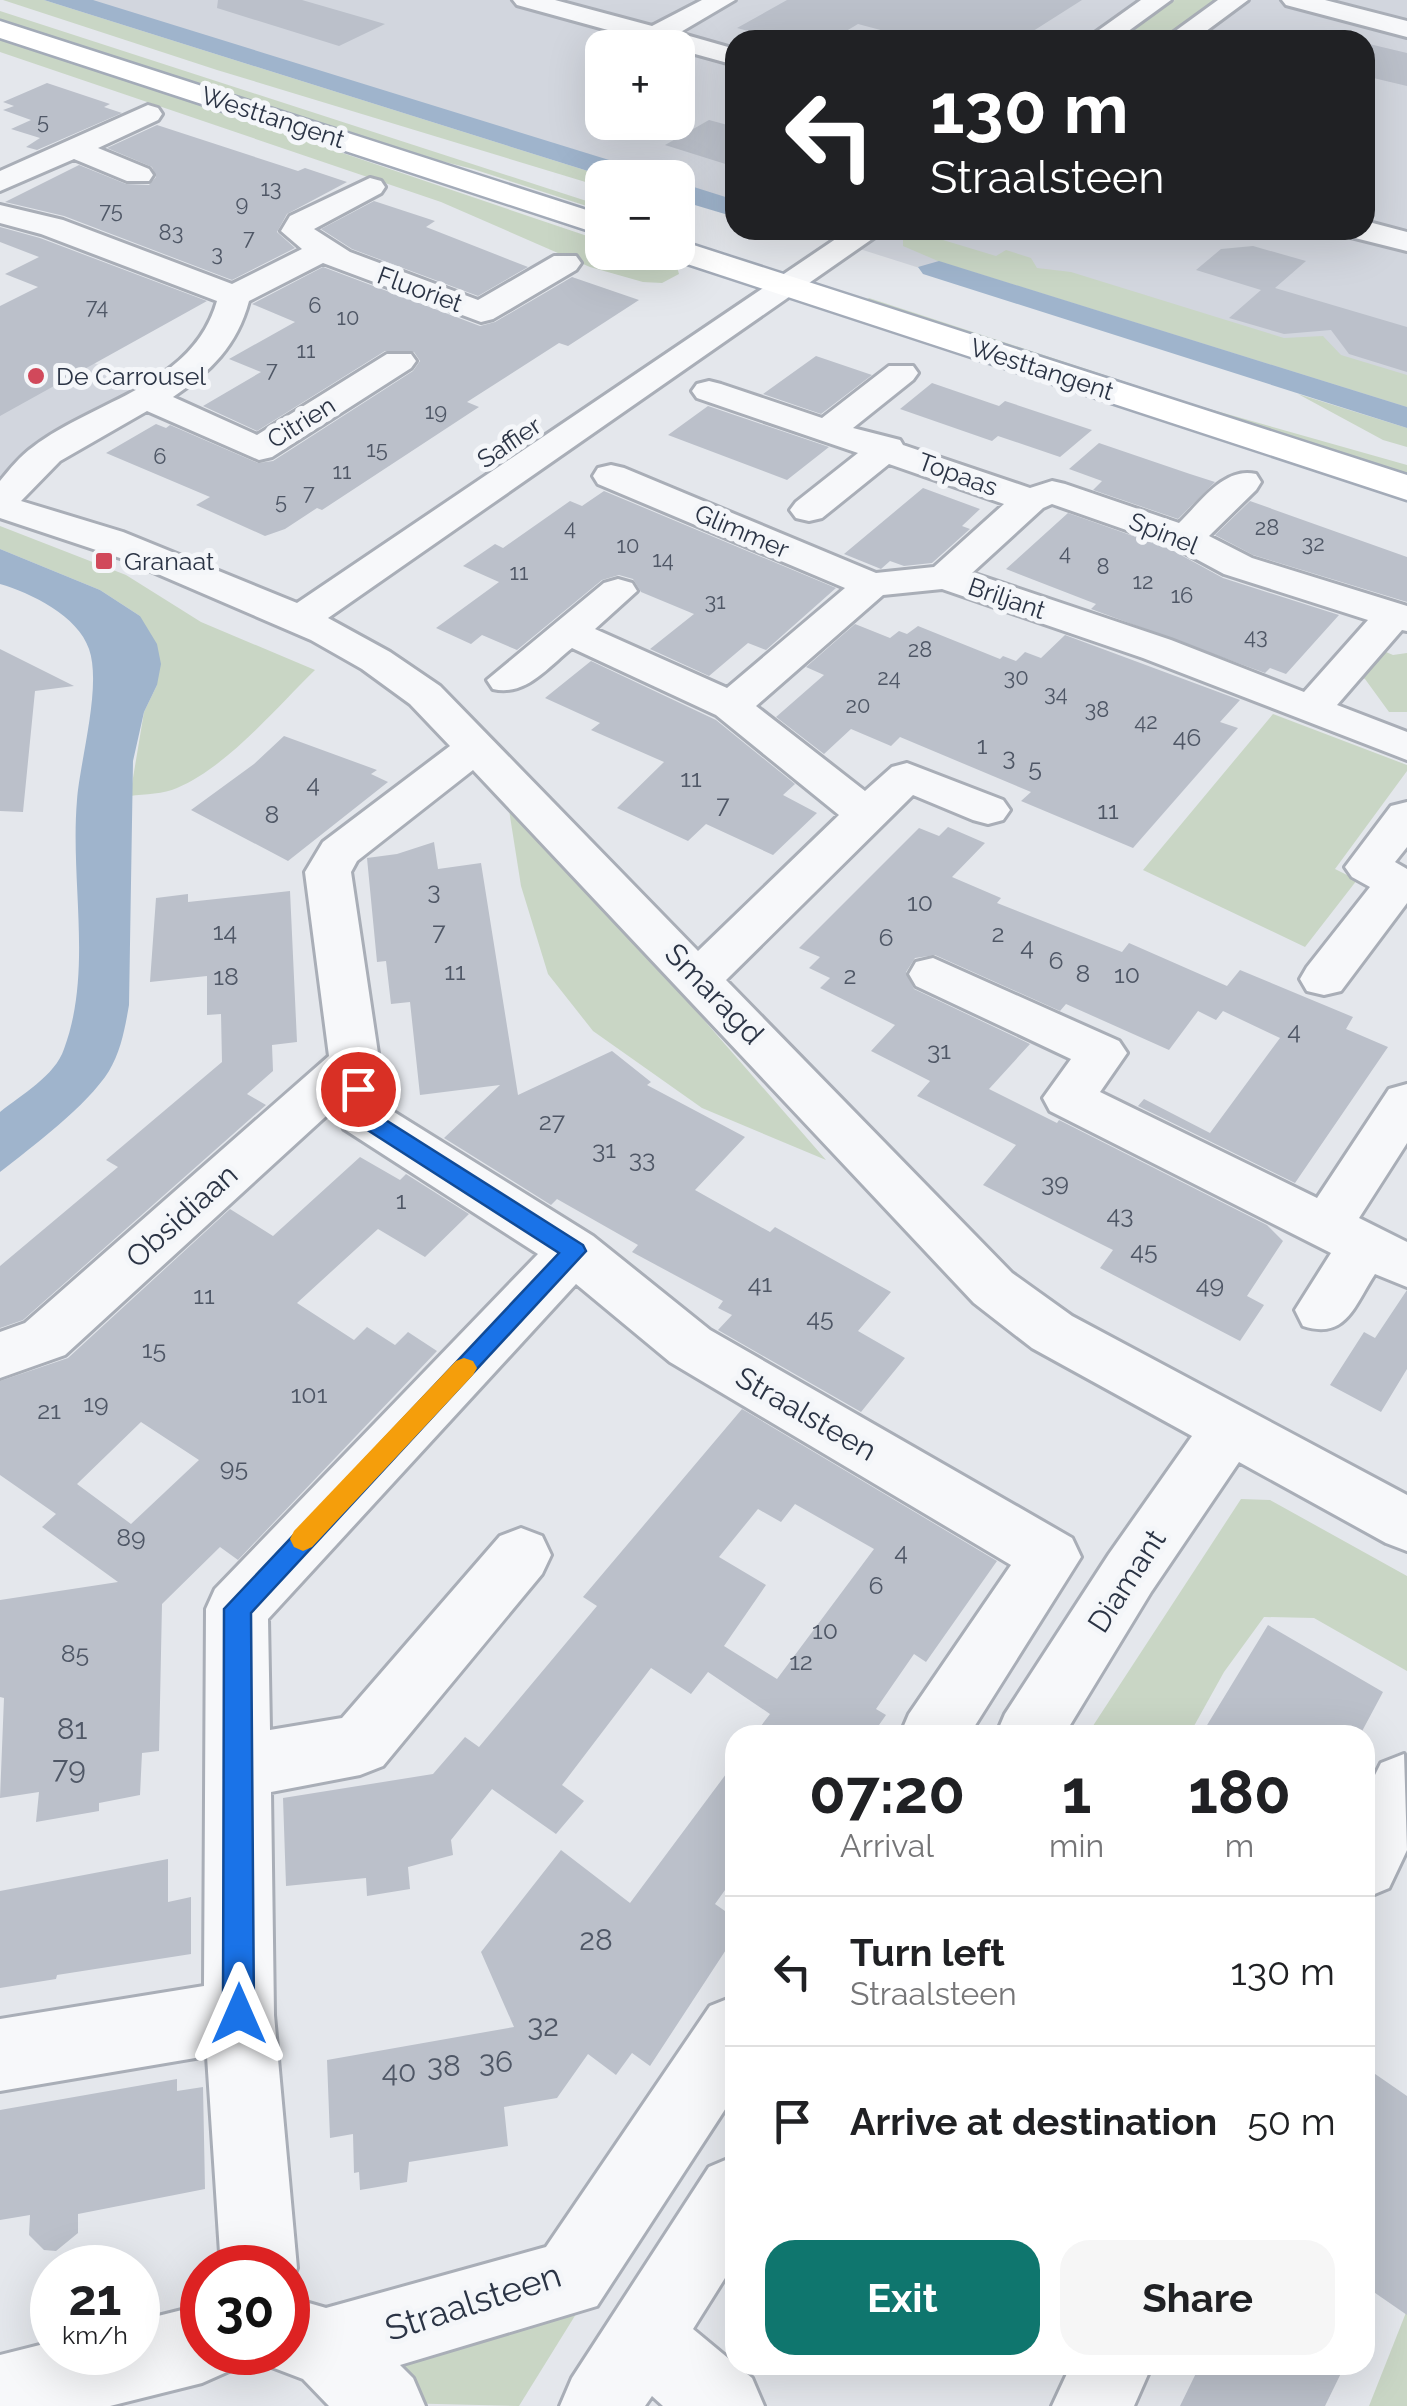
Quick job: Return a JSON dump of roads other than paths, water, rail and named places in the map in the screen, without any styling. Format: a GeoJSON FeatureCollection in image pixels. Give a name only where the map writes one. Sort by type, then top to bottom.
{"type":"FeatureCollection","features":[{"type":"Feature","properties":{"kind":"main road","name":"Westtangent"},"geometry":{"type":"LineString","coordinates":[[0,6],[585,194]]}},
{"type":"Feature","properties":{"kind":"main road","name":"Westtangent"},"geometry":{"type":"LineString","coordinates":[[0,29],[585,219]]}},
{"type":"Feature","properties":{"kind":"main road","name":"Westtangent"},"geometry":{"type":"LineString","coordinates":[[695,230],[785,271],[1407,488]]}},
{"type":"Feature","properties":{"kind":"main road","name":"Westtangent"},"geometry":{"type":"LineString","coordinates":[[695,253],[785,271],[1407,456]]}},
{"type":"Feature","properties":{"kind":"street"},"geometry":{"type":"LineString","coordinates":[[526,0],[637,30]]}},
{"type":"Feature","properties":{"kind":"street"},"geometry":{"type":"LineString","coordinates":[[665,30],[722,0]]}},
{"type":"Feature","properties":{"kind":"street"},"geometry":{"type":"LineString","coordinates":[[1113,30],[1158,0]]}},
{"type":"Feature","properties":{"kind":"street"},"geometry":{"type":"LineString","coordinates":[[1191,30],[1235,0]]}},
{"type":"Feature","properties":{"kind":"street"},"geometry":{"type":"LineString","coordinates":[[1295,0],[1407,29]]}},
{"type":"Feature","properties":{"kind":"street"},"geometry":{"type":"LineString","coordinates":[[695,46],[725,54]]}},
{"type":"Feature","properties":{"kind":"street"},"geometry":{"type":"LineString","coordinates":[[0,181],[148,114]]}},
{"type":"Feature","properties":{"kind":"street"},"geometry":{"type":"LineString","coordinates":[[73,148],[138,175]]}},
{"type":"Feature","properties":{"kind":"street"},"geometry":{"type":"LineString","coordinates":[[324,250],[298,235],[297,227],[370,188]]}},
{"type":"Feature","properties":{"kind":"street"},"geometry":{"type":"LineString","coordinates":[[0,214],[52,227],[234,296]]}},
{"type":"Feature","properties":{"kind":"street"},"geometry":{"type":"LineString","coordinates":[[1375,233],[1407,242]]}},
{"type":"Feature","properties":{"kind":"street"},"geometry":{"type":"LineString","coordinates":[[785,271],[815,240]]}},
{"type":"Feature","properties":{"kind":"street"},"geometry":{"type":"LineString","coordinates":[[785,271],[849,240]]}},
{"type":"Feature","properties":{"kind":"street"},"geometry":{"type":"LineString","coordinates":[[0,505],[45,454],[200,364],[210,352],[234,296],[324,250]]}},
{"type":"Feature","properties":{"kind":"street","name":"Fluoriet"},"geometry":{"type":"LineString","coordinates":[[324,250],[481,312],[566,263]]}},
{"type":"Feature","properties":{"kind":"street","name":"Saffier"},"geometry":{"type":"LineString","coordinates":[[258,601],[785,271]]}},
{"type":"Feature","properties":{"kind":"street","name":"Saffier"},"geometry":{"type":"LineString","coordinates":[[300,619],[785,271]]}},
{"type":"Feature","properties":{"kind":"street","name":"Citrien"},"geometry":{"type":"LineString","coordinates":[[144,398],[259,449],[399,361]]}},
{"type":"Feature","properties":{"kind":"street"},"geometry":{"type":"LineString","coordinates":[[828,431],[902,373]]}},
{"type":"Feature","properties":{"kind":"street","name":"Topaas"},"geometry":{"type":"LineString","coordinates":[[709,391],[887,448],[1030,500]]}},
{"type":"Feature","properties":{"kind":"street","name":"Topaas"},"geometry":{"type":"LineString","coordinates":[[809,510],[887,448]]}},
{"type":"Feature","properties":{"kind":"street","name":"Glimmer"},"geometry":{"type":"LineString","coordinates":[[611,476],[872,585]]}},
{"type":"Feature","properties":{"kind":"street"},"geometry":{"type":"LineString","coordinates":[[1185,538],[1243,482]]}},
{"type":"Feature","properties":{"kind":"street","name":"Spinel"},"geometry":{"type":"LineString","coordinates":[[1030,500],[1052,492],[1185,538],[1238,566],[1400,617]]}},
{"type":"Feature","properties":{"kind":"street"},"geometry":{"type":"LineString","coordinates":[[945,577],[1030,500]]}},
{"type":"Feature","properties":{"kind":"street","name":"Smaragd"},"geometry":{"type":"LineString","coordinates":[[0,505],[112,540],[258,601],[300,619],[396,672],[425,695],[993,1288],[1052,1332],[1407,1525]]}},
{"type":"Feature","properties":{"kind":"street","name":"Briljant"},"geometry":{"type":"LineString","coordinates":[[872,585],[945,577],[1157,650],[1407,747]]}},
{"type":"Feature","properties":{"kind":"street"},"geometry":{"type":"LineString","coordinates":[[731,706],[872,585]]}},
{"type":"Feature","properties":{"kind":"street"},"geometry":{"type":"LineString","coordinates":[[507,680],[618,591]]}},
{"type":"Feature","properties":{"kind":"street"},"geometry":{"type":"LineString","coordinates":[[1312,708],[1400,617]]}},
{"type":"Feature","properties":{"kind":"street"},"geometry":{"type":"LineString","coordinates":[[568,630],[731,706],[866,814]]}},
{"type":"Feature","properties":{"kind":"street","name":"Straalsteen"},"geometry":{"type":"LineString","coordinates":[[474,748],[339,852],[328,872],[362,1116],[574,1251],[690,1346],[1051,1557],[1130,1573]]}},
{"type":"Feature","properties":{"kind":"street"},"geometry":{"type":"LineString","coordinates":[[699,978],[907,777],[988,810]]}},
{"type":"Feature","properties":{"kind":"street"},"geometry":{"type":"LineString","coordinates":[[1324,979],[1398,883],[1368,868],[1407,816]]}},
{"type":"Feature","properties":{"kind":"street"},"geometry":{"type":"LineString","coordinates":[[933,974],[1102,1053],[1068,1098],[1366,1246]]}},
{"type":"Feature","properties":{"kind":"street","name":"Obsidiaan"},"geometry":{"type":"LineString","coordinates":[[0,1355],[45,1339],[354,1062]]}},
{"type":"Feature","properties":{"kind":"street"},"geometry":{"type":"LineString","coordinates":[[1322,1310],[1366,1246],[1405,1109]]}},
{"type":"Feature","properties":{"kind":"street"},"geometry":{"type":"LineString","coordinates":[[257,2245],[239,2014],[237,1609],[574,1251]]}},
{"type":"Feature","properties":{"kind":"street","name":"Diamant"},"geometry":{"type":"LineString","coordinates":[[1034,1725],[1130,1573],[1229,1430]]}},
{"type":"Feature","properties":{"kind":"street"},"geometry":{"type":"LineString","coordinates":[[238,1768],[360,1745],[521,1555]]}},
{"type":"Feature","properties":{"kind":"street"},"geometry":{"type":"LineString","coordinates":[[939,1725],[1051,1557]]}},
{"type":"Feature","properties":{"kind":"street"},"geometry":{"type":"LineString","coordinates":[[1375,1845],[1404,1786]]}},
{"type":"Feature","properties":{"kind":"street"},"geometry":{"type":"LineString","coordinates":[[0,2055],[239,2014]]}},
{"type":"Feature","properties":{"kind":"street","name":"Straalsteen"},"geometry":{"type":"LineString","coordinates":[[310,2340],[570,2278],[725,2045]]}},
{"type":"Feature","properties":{"kind":"street"},"geometry":{"type":"LineString","coordinates":[[600,2406],[725,2208]]}},
{"type":"Feature","properties":{"kind":"street"},"geometry":{"type":"LineString","coordinates":[[642,2337],[724,2406]]}},
{"type":"Feature","properties":{"kind":"street","name":"Straalsteen"},"geometry":{"type":"LineString","coordinates":[[310,2344],[385,2406]]}},
{"type":"Feature","properties":{"kind":"street"},"geometry":{"type":"LineString","coordinates":[[0,2394],[180,2349]]}},
{"type":"Feature","properties":{"kind":"street"},"geometry":{"type":"LineString","coordinates":[[1092,2406],[1108,2375]]}},
{"type":"Feature","properties":{"kind":"water"},"geometry":{"type":"Polygon","coordinates":[[[44,0],[93,0],[609,160],[585,160],[585,170],[44,0]]]}},
{"type":"Feature","properties":{"kind":"water"},"geometry":{"type":"Polygon","coordinates":[[[695,187],[725,197],[725,214],[695,205],[695,187]]]}},
{"type":"Feature","properties":{"kind":"water"},"geometry":{"type":"Polygon","coordinates":[[[939,261],[1407,407],[1407,428],[923,274],[918,267],[939,261]]]}},
{"type":"Feature","properties":{"kind":"water"},"geometry":{"type":"Polygon","coordinates":[[[0,549],[100,590],[140,616],[157,644],[161,664],[157,685],[144,712],[133,761],[129,1005],[120,1047],[109,1071],[87,1098],[0,1172],[0,1112],[53,1068],[60,1059],[73,1019],[79,958],[77,800],[93,683],[89,649],[75,626],[39,600],[0,584],[0,549]]]}},
{"type":"Feature","properties":{"kind":"place","name":"De Carrousel"},"geometry":{"type":"Point","coordinates":[36,376]}},
{"type":"Feature","properties":{"kind":"place","name":"Granaat"},"geometry":{"type":"Point","coordinates":[104,561]}}]}
